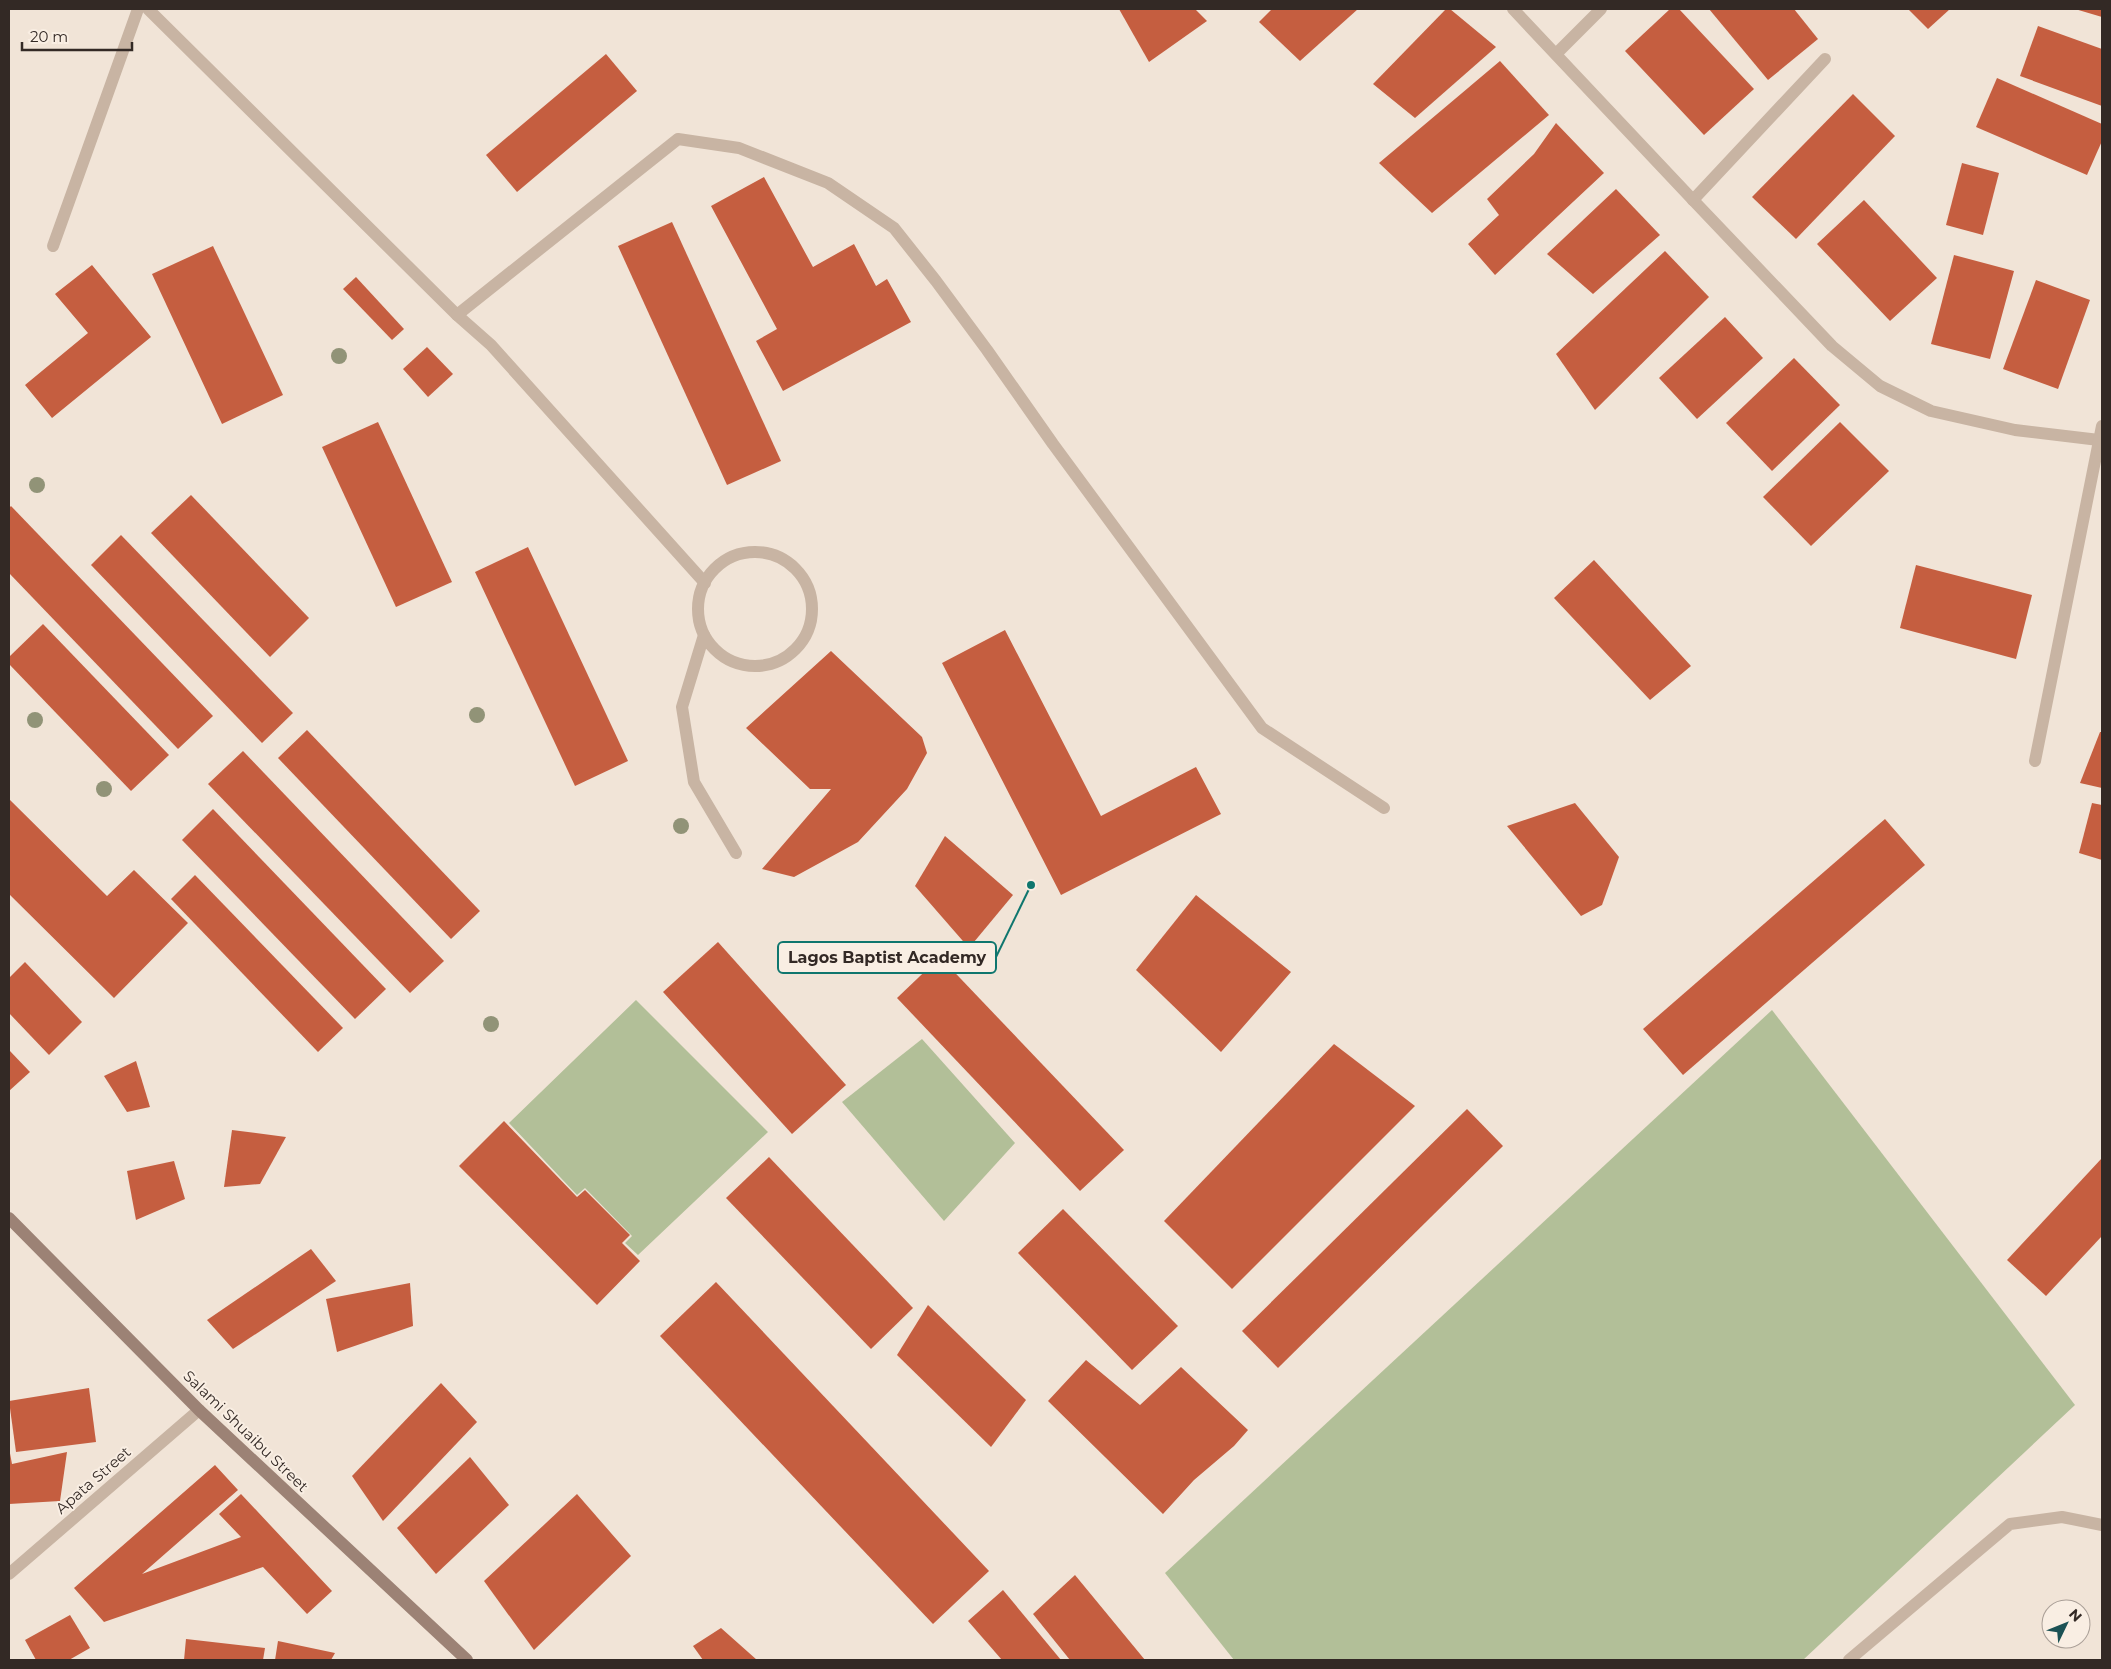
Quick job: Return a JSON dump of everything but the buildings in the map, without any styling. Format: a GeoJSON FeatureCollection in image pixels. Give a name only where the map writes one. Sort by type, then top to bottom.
{"type":"FeatureCollection","features":[{"type":"Feature","properties":{"kind":"street"},"geometry":{"type":"LineString","coordinates":[[53,246],[138,9]]}},
{"type":"Feature","properties":{"kind":"street"},"geometry":{"type":"LineString","coordinates":[[148,9],[457,315],[491,345],[704,582]]}},
{"type":"Feature","properties":{"kind":"street"},"geometry":{"type":"LineString","coordinates":[[1513,9],[1832,346],[1880,386],[1931,410],[2015,430],[2099,440]]}},
{"type":"Feature","properties":{"kind":"street"},"geometry":{"type":"LineString","coordinates":[[1556,54],[1601,9]]}},
{"type":"Feature","properties":{"kind":"street"},"geometry":{"type":"LineString","coordinates":[[1692,200],[1825,59]]}},
{"type":"Feature","properties":{"kind":"street"},"geometry":{"type":"LineString","coordinates":[[457,315],[678,139],[740,148],[828,183],[894,228],[936,281],[1053,444],[1262,728],[1384,808]]}},
{"type":"Feature","properties":{"kind":"street"},"geometry":{"type":"LineString","coordinates":[[2035,760],[2102,426]]}},
{"type":"Feature","properties":{"kind":"street"},"geometry":{"type":"LineString","coordinates":[[747,552],[764,552],[782,558],[796,568],[807,584],[812,600],[812,618],[806,636],[796,650],[781,660],[764,665],[746,666],[729,660],[715,649],[704,634],[699,618],[699,600],[704,582],[715,568],[730,558],[747,552]]}},
{"type":"Feature","properties":{"kind":"street"},"geometry":{"type":"LineString","coordinates":[[704,634],[682,707],[694,782],[736,853]]}},
{"type":"Feature","properties":{"kind":"street","name":"Salami Shuaibu Street"},"geometry":{"type":"LineString","coordinates":[[9,1218],[199,1410],[467,1660]]}},
{"type":"Feature","properties":{"kind":"street","name":"Apata Street"},"geometry":{"type":"LineString","coordinates":[[9,1574],[199,1410]]}},
{"type":"Feature","properties":{"kind":"street"},"geometry":{"type":"LineString","coordinates":[[1849,1660],[2010,1524],[2062,1517],[2102,1525]]}},
{"type":"Feature","properties":{"kind":"green space"},"geometry":{"type":"Polygon","coordinates":[[[636,1000],[768,1132],[638,1255],[625,1243],[632,1236],[585,1188],[577,1195],[509,1123],[636,1000]]]}},
{"type":"Feature","properties":{"kind":"green space"},"geometry":{"type":"Polygon","coordinates":[[[1772,1010],[2075,1405],[1803,1660],[1234,1660],[1165,1573],[1772,1010]]]}},
{"type":"Feature","properties":{"kind":"green space"},"geometry":{"type":"Polygon","coordinates":[[[922,1039],[1015,1143],[944,1221],[842,1102],[922,1039]]]}},
{"type":"Feature","properties":{"kind":"place","name":"Lagos Baptist Academy"},"geometry":{"type":"Point","coordinates":[1031,885]}}]}
